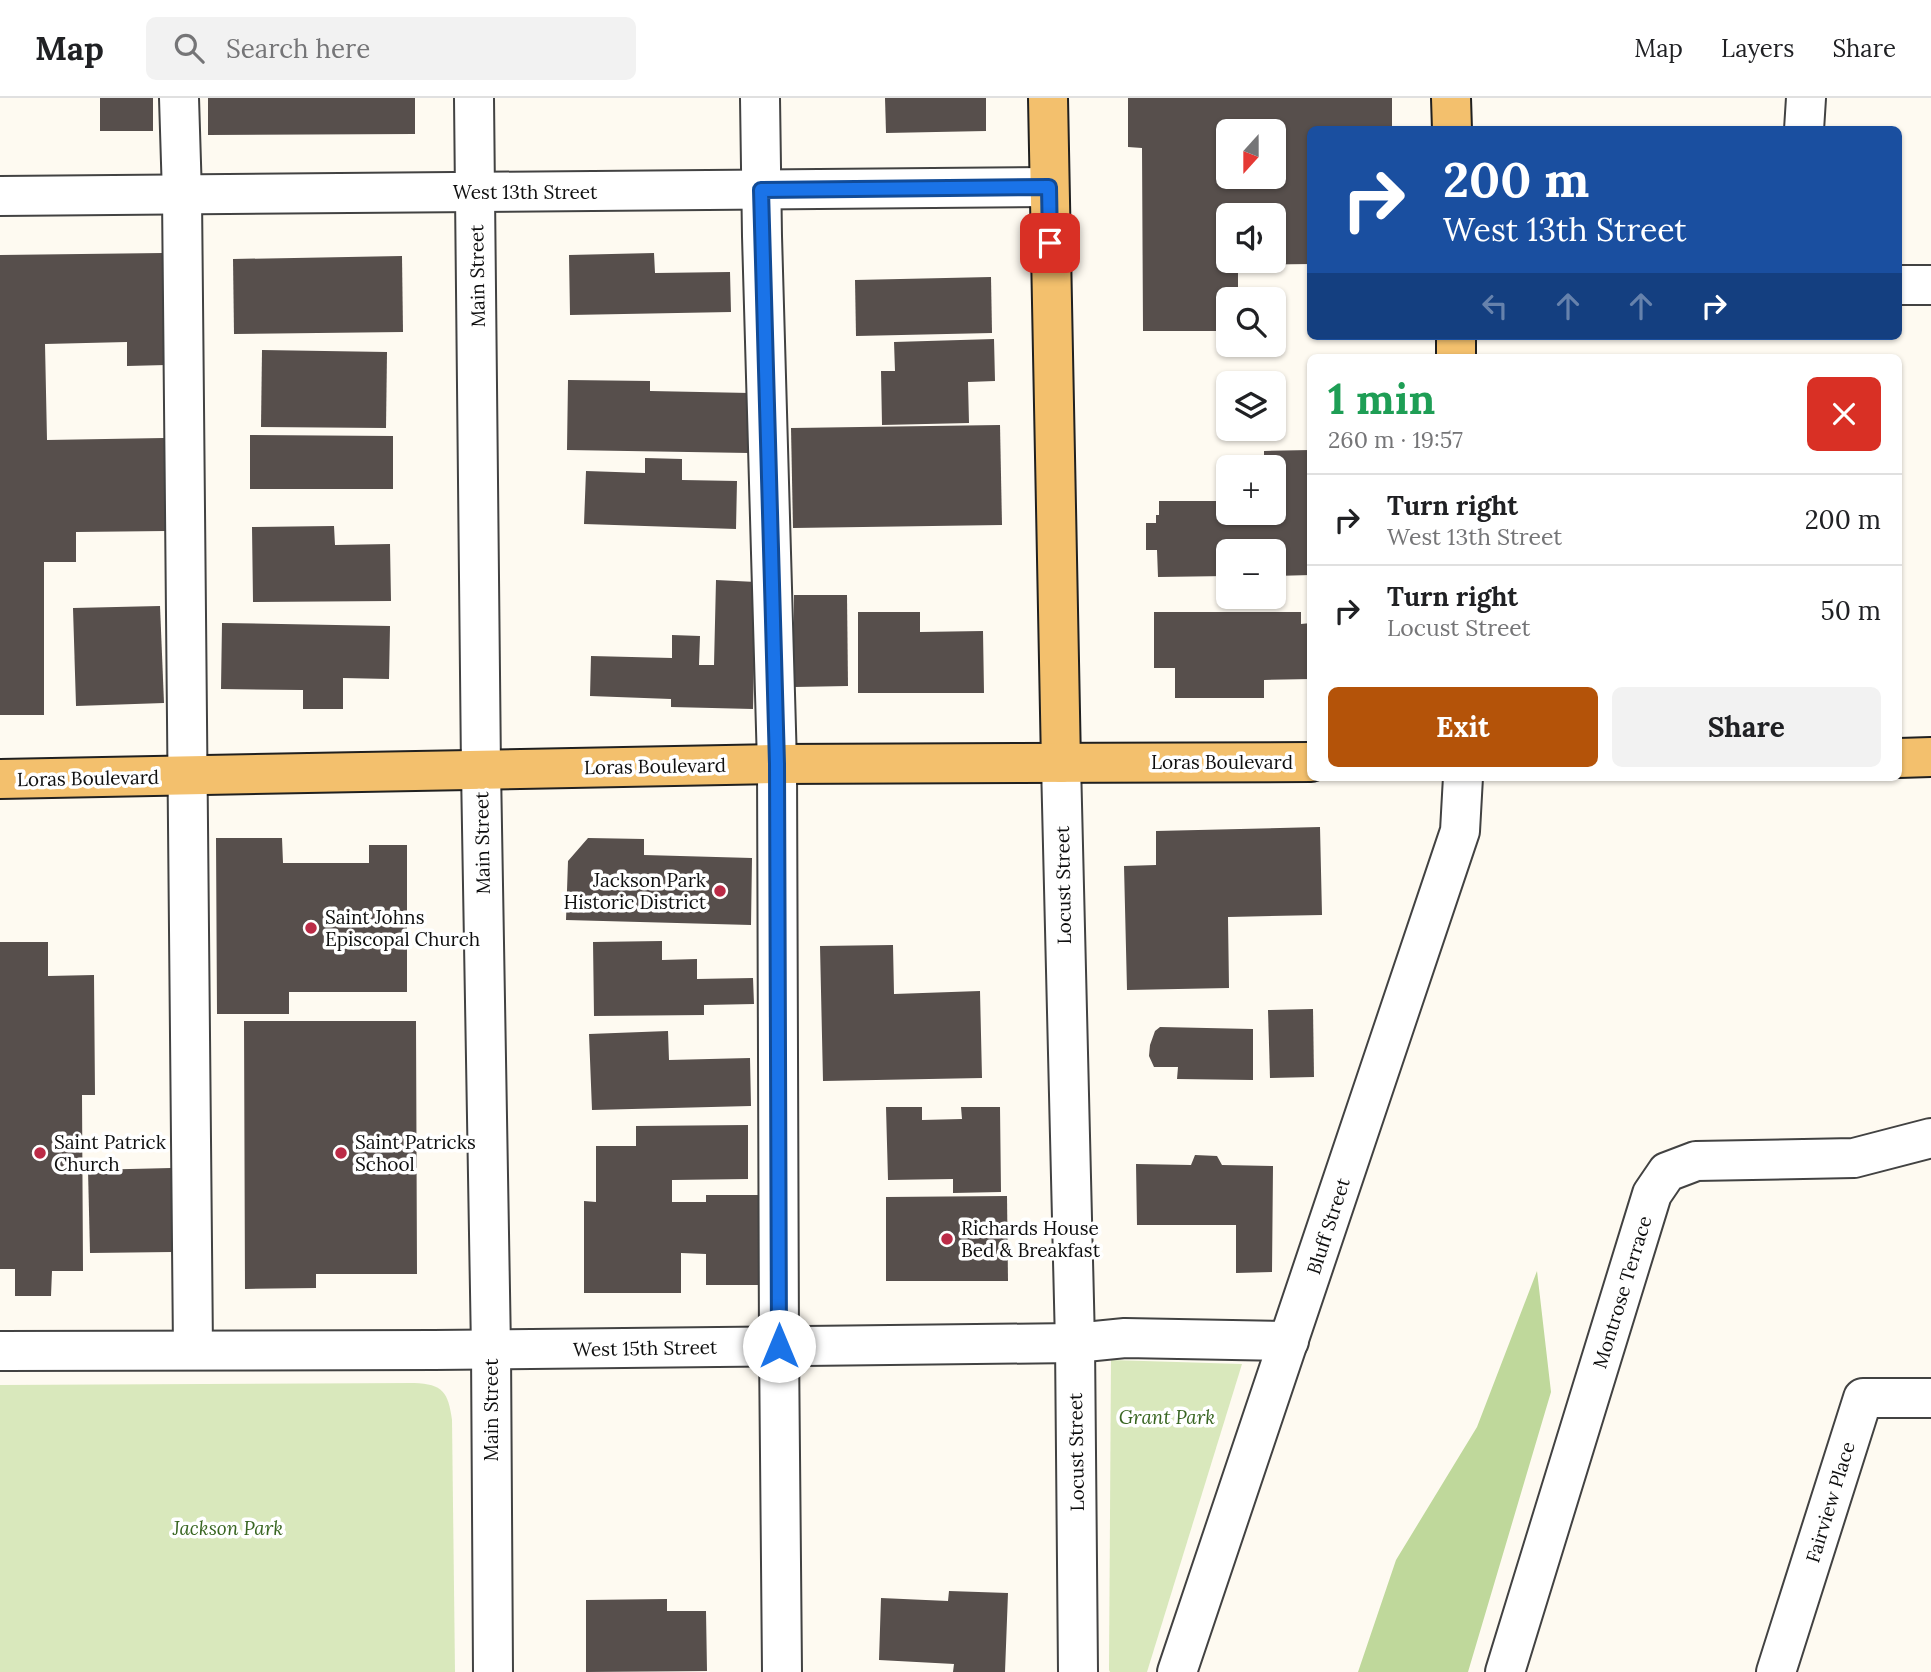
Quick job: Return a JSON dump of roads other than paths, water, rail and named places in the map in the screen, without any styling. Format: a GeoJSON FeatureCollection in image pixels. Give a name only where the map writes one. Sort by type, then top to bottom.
{"type":"FeatureCollection","features":[{"type":"Feature","properties":{"kind":"main road","name":"Locust Street"},"geometry":{"type":"LineString","coordinates":[[1048,98],[1060,763]]}},
{"type":"Feature","properties":{"kind":"main road"},"geometry":{"type":"LineString","coordinates":[[1451,98],[1452,126]]}},
{"type":"Feature","properties":{"kind":"main road"},"geometry":{"type":"LineString","coordinates":[[1902,758],[1931,757]]}},
{"type":"Feature","properties":{"kind":"main road","name":"Loras Boulevard"},"geometry":{"type":"LineString","coordinates":[[0,779],[777,764],[1307,762]]}},
{"type":"Feature","properties":{"kind":"street"},"geometry":{"type":"LineString","coordinates":[[179,98],[193,1350]]}},
{"type":"Feature","properties":{"kind":"street","name":"Main Street"},"geometry":{"type":"LineString","coordinates":[[474,98],[493,1672]]}},
{"type":"Feature","properties":{"kind":"street"},"geometry":{"type":"LineString","coordinates":[[760,98],[777,764],[782,1672]]}},
{"type":"Feature","properties":{"kind":"street"},"geometry":{"type":"LineString","coordinates":[[1804,126],[1806,98]]}},
{"type":"Feature","properties":{"kind":"street","name":"West 13th Street"},"geometry":{"type":"LineString","coordinates":[[0,196],[1049,187]]}},
{"type":"Feature","properties":{"kind":"street"},"geometry":{"type":"LineString","coordinates":[[1902,285],[1931,285]]}},
{"type":"Feature","properties":{"kind":"street","name":"Locust Street"},"geometry":{"type":"LineString","coordinates":[[1060,763],[1075,1343],[1078,1672]]}},
{"type":"Feature","properties":{"kind":"street","name":"Bluff Street"},"geometry":{"type":"LineString","coordinates":[[1177,1672],[1460,831],[1463,781]]}},
{"type":"Feature","properties":{"kind":"street","name":"Montrose Terrace"},"geometry":{"type":"LineString","coordinates":[[1505,1672],[1652,1194],[1667,1172],[1696,1161],[1854,1158],[1931,1138]]}},
{"type":"Feature","properties":{"kind":"street","name":"West 15th Street"},"geometry":{"type":"LineString","coordinates":[[0,1351],[1075,1343],[1125,1338],[1289,1342]]}},
{"type":"Feature","properties":{"kind":"street","name":"Fairview Place"},"geometry":{"type":"LineString","coordinates":[[1776,1672],[1863,1398],[1931,1398]]}},
{"type":"Feature","properties":{"kind":"place","name":"Jackson Park Historic District"},"geometry":{"type":"Point","coordinates":[720,891]}},
{"type":"Feature","properties":{"kind":"place","name":"Saint Johns Episcopal Church"},"geometry":{"type":"Point","coordinates":[311,928]}},
{"type":"Feature","properties":{"kind":"place","name":"Saint Patrick Church"},"geometry":{"type":"Point","coordinates":[40,1153]}},
{"type":"Feature","properties":{"kind":"place","name":"Saint Patricks School"},"geometry":{"type":"Point","coordinates":[341,1153]}},
{"type":"Feature","properties":{"kind":"place","name":"Richards House Bed & Breakfast"},"geometry":{"type":"Point","coordinates":[947,1239]}},
{"type":"Feature","properties":{"kind":"park label","name":"Grant Park"},"geometry":{"type":"Point","coordinates":[1167,1417]}},
{"type":"Feature","properties":{"kind":"park label","name":"Jackson Park"},"geometry":{"type":"Point","coordinates":[228,1528]}}]}
